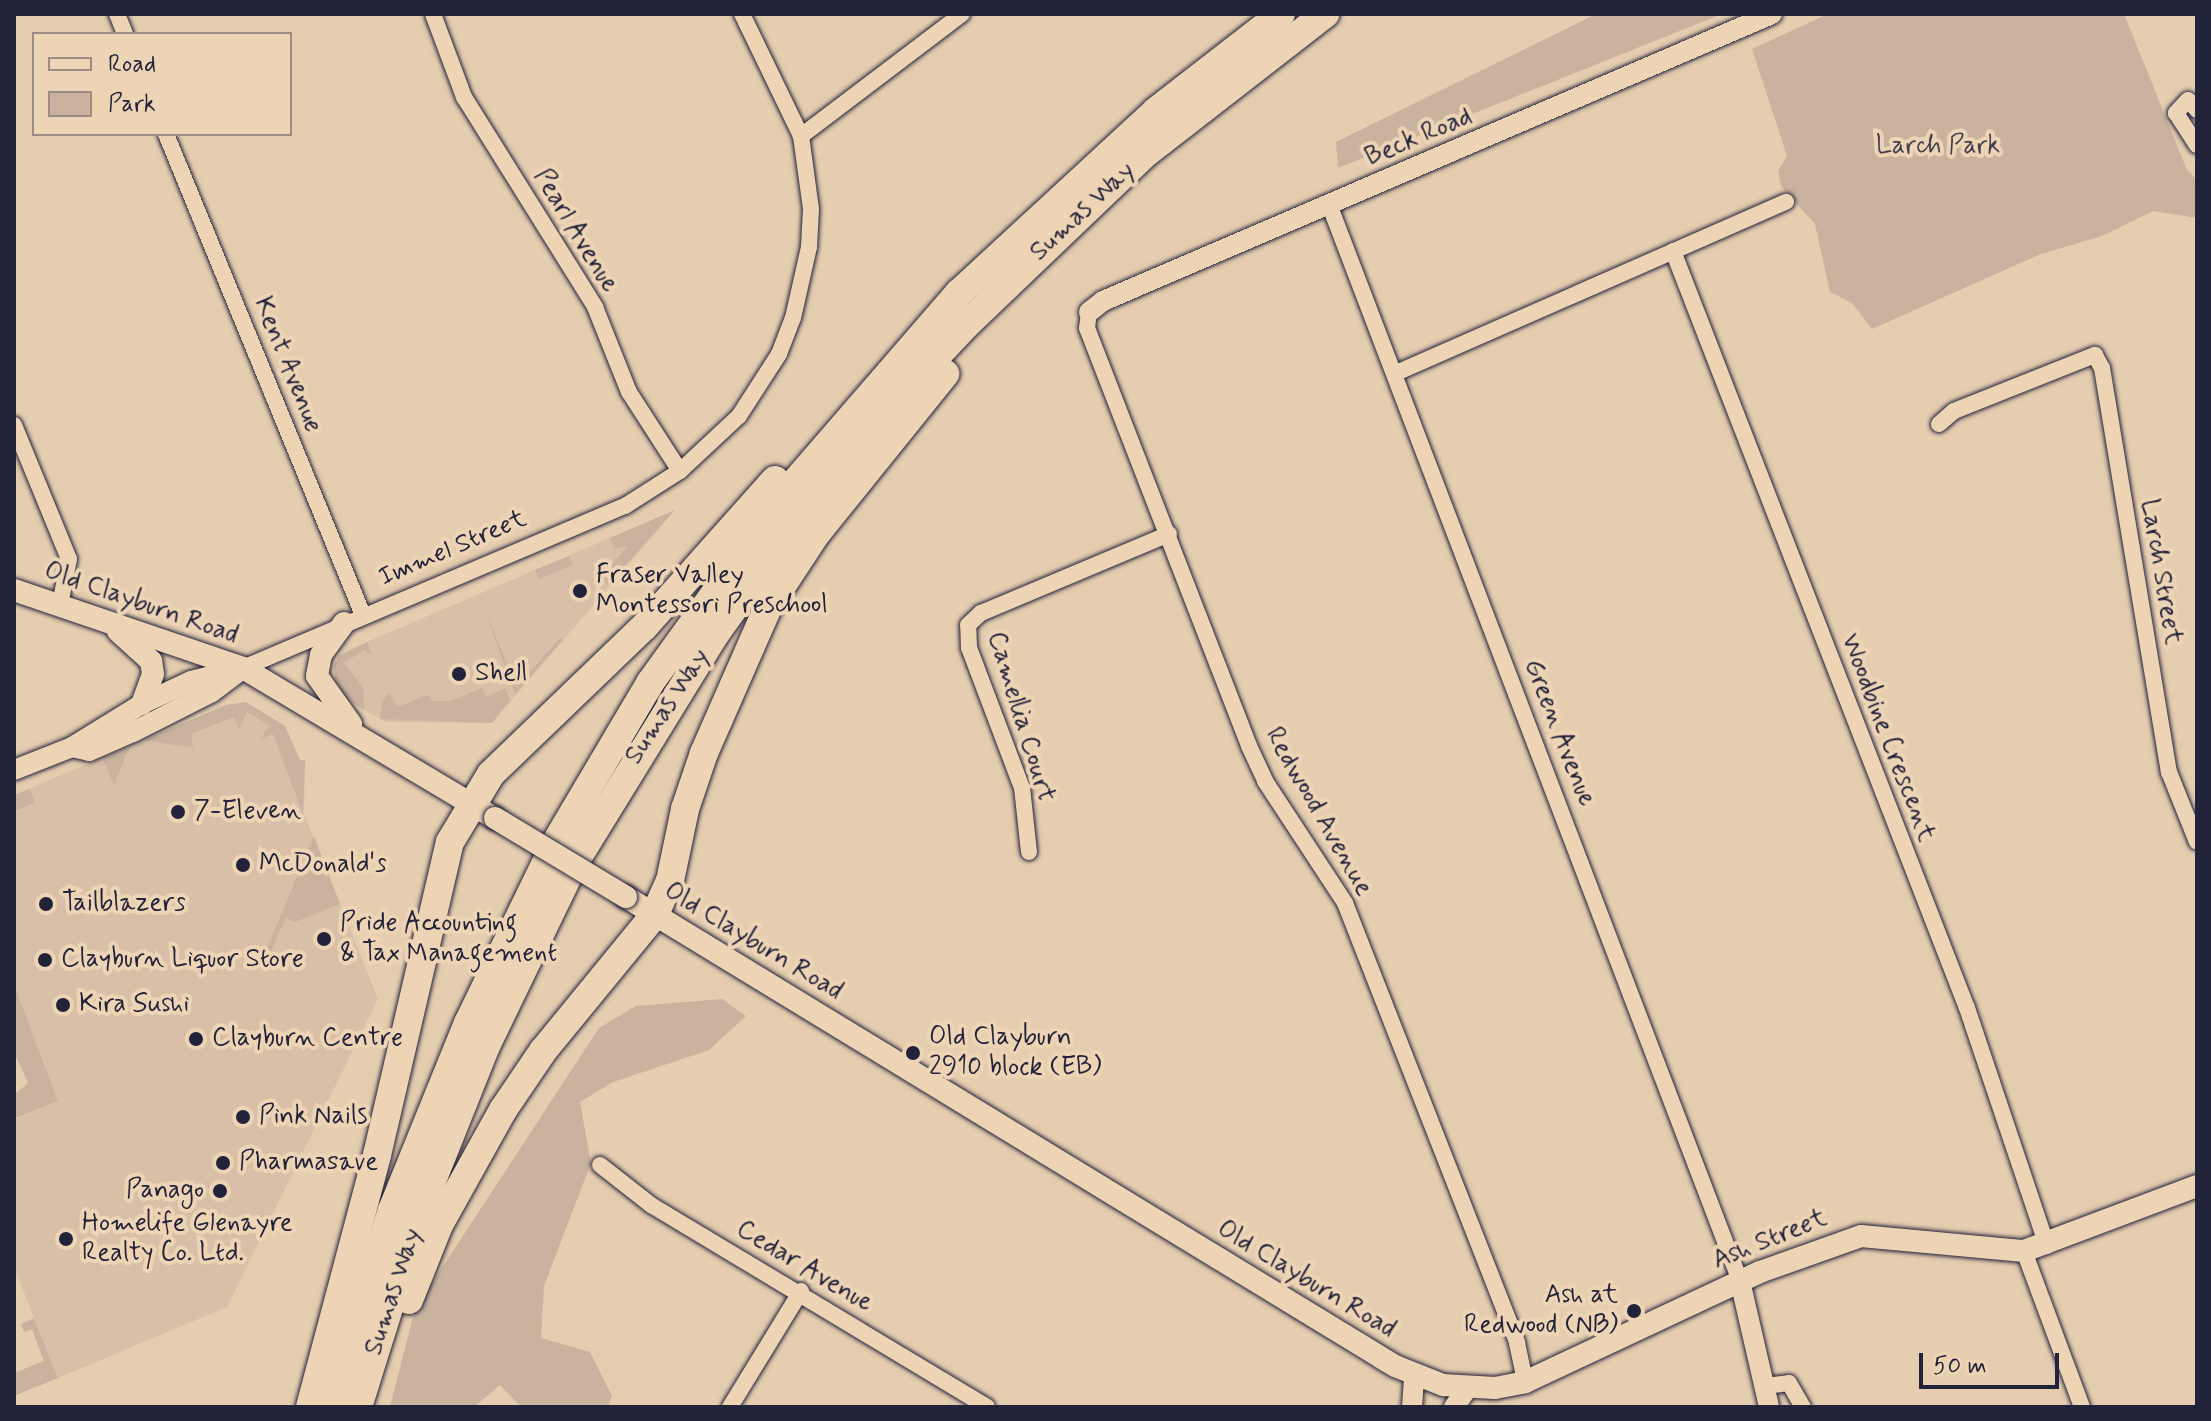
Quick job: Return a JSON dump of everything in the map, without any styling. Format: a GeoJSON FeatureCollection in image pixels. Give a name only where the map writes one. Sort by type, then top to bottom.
{"type":"FeatureCollection","features":[{"type":"Feature","properties":{"kind":"highway","name":"Sumas Way"},"geometry":{"type":"LineString","coordinates":[[332,1407],[368,1280],[427,1120],[510,931],[602,761],[721,581],[842,424],[959,293],[1078,179],[1281,14]]}},
{"type":"Feature","properties":{"kind":"highway","name":"Sumas Way"},"geometry":{"type":"LineString","coordinates":[[358,1407],[418,1216],[486,1046],[575,862],[672,697],[792,527],[900,395],[1036,255],[1210,100],[1325,14]]}},
{"type":"Feature","properties":{"kind":"highway"},"geometry":{"type":"LineString","coordinates":[[374,1407],[418,1276],[470,1167],[543,1051],[655,914],[670,881],[685,809],[704,753],[748,645],[791,569],[937,382],[1210,100]]}},
{"type":"Feature","properties":{"kind":"highway"},"geometry":{"type":"LineString","coordinates":[[310,1407],[384,1124],[450,842],[484,811],[491,774],[681,587],[905,330],[1032,210],[1078,179]]}},
{"type":"Feature","properties":{"kind":"main road","name":"Old Clayburn Road"},"geometry":{"type":"LineString","coordinates":[[14,590],[243,668],[360,734],[1414,1376],[1443,1385]]}},
{"type":"Feature","properties":{"kind":"main road"},"geometry":{"type":"LineString","coordinates":[[97,617],[143,648],[151,661],[153,674],[142,704]]}},
{"type":"Feature","properties":{"kind":"main road"},"geometry":{"type":"LineString","coordinates":[[354,619],[321,655],[317,676],[360,734]]}},
{"type":"Feature","properties":{"kind":"main road","name":"Ash Street"},"geometry":{"type":"LineString","coordinates":[[1443,1385],[1461,1398],[1525,1382],[1817,1247],[1861,1236],[2024,1251],[2047,1246],[2197,1186]]}},
{"type":"Feature","properties":{"kind":"street","name":"Pearl Avenue"},"geometry":{"type":"LineString","coordinates":[[433,14],[464,97],[595,307],[629,392],[680,471]]}},
{"type":"Feature","properties":{"kind":"street","name":"Immel Street"},"geometry":{"type":"LineString","coordinates":[[14,770],[72,747],[142,704],[204,676],[243,668],[625,506],[680,471],[739,416],[779,354],[793,318],[809,247],[809,171],[801,136],[742,14]]}},
{"type":"Feature","properties":{"kind":"street"},"geometry":{"type":"LineString","coordinates":[[801,136],[962,14]]}},
{"type":"Feature","properties":{"kind":"street","name":"Beck Road"},"geometry":{"type":"LineString","coordinates":[[1089,312],[1103,301],[1772,14]]}},
{"type":"Feature","properties":{"kind":"street"},"geometry":{"type":"LineString","coordinates":[[2197,110],[2188,100],[2179,104],[2181,127],[2197,145]]}},
{"type":"Feature","properties":{"kind":"street","name":"Kent Avenue"},"geometry":{"type":"LineString","coordinates":[[167,136],[354,619]]}},
{"type":"Feature","properties":{"kind":"street"},"geometry":{"type":"LineString","coordinates":[[1396,373],[1786,202]]}},
{"type":"Feature","properties":{"kind":"street","name":"Green Avenue"},"geometry":{"type":"LineString","coordinates":[[1329,204],[1740,1281]]}},
{"type":"Feature","properties":{"kind":"street","name":"Woodbine Crescent"},"geometry":{"type":"LineString","coordinates":[[1673,251],[1967,1008],[2047,1246]]}},
{"type":"Feature","properties":{"kind":"street","name":"Redwood Avenue"},"geometry":{"type":"LineString","coordinates":[[1089,312],[1087,328],[1265,781],[1345,903],[1517,1343],[1525,1382]]}},
{"type":"Feature","properties":{"kind":"street","name":"Larch Street"},"geometry":{"type":"LineString","coordinates":[[1939,424],[1954,411],[2095,355],[2102,368],[2169,772],[2197,842]]}},
{"type":"Feature","properties":{"kind":"street"},"geometry":{"type":"LineString","coordinates":[[14,425],[69,559],[69,580],[60,605]]}},
{"type":"Feature","properties":{"kind":"street","name":"Camellia Court"},"geometry":{"type":"LineString","coordinates":[[1029,852],[1022,788],[969,648],[968,625],[981,613],[1169,534]]}},
{"type":"Feature","properties":{"kind":"street","name":"Immel Street"},"geometry":{"type":"LineString","coordinates":[[72,747],[89,751],[133,732],[212,692],[243,668]]}},
{"type":"Feature","properties":{"kind":"street","name":"Cedar Avenue"},"geometry":{"type":"LineString","coordinates":[[600,1165],[651,1205],[801,1291],[987,1407]]}},
{"type":"Feature","properties":{"kind":"street"},"geometry":{"type":"LineString","coordinates":[[2024,1251],[2082,1407]]}},
{"type":"Feature","properties":{"kind":"street"},"geometry":{"type":"LineString","coordinates":[[1740,1281],[1769,1407]]}},
{"type":"Feature","properties":{"kind":"street"},"geometry":{"type":"LineString","coordinates":[[730,1407],[801,1291]]}},
{"type":"Feature","properties":{"kind":"street"},"geometry":{"type":"LineString","coordinates":[[1412,1407],[1414,1376]]}},
{"type":"Feature","properties":{"kind":"street"},"geometry":{"type":"LineString","coordinates":[[1765,1386],[1796,1387],[1803,1407]]}},
{"type":"Feature","properties":{"kind":"shaded area"},"geometry":{"type":"Polygon","coordinates":[[[675,510],[492,723],[386,722],[346,700],[334,665],[351,649],[675,510]]]}},
{"type":"Feature","properties":{"kind":"shaded area","name":"Clayburn Centre"},"geometry":{"type":"Polygon","coordinates":[[[246,702],[285,726],[300,760],[305,760],[304,814],[378,999],[227,1307],[58,1378],[14,1267],[14,1120],[58,1101],[14,990],[14,795],[226,705],[246,702]]]}},
{"type":"Feature","properties":{"kind":"green space"},"geometry":{"type":"Polygon","coordinates":[[[1596,14],[1722,14],[1338,168],[1336,142],[1596,14]]]}},
{"type":"Feature","properties":{"kind":"green space","name":"Larch Park"},"geometry":{"type":"Polygon","coordinates":[[[1828,14],[2124,14],[2187,170],[2197,180],[2197,218],[2153,211],[2102,236],[2041,254],[1872,329],[1852,303],[1830,292],[1815,224],[1781,186],[1778,171],[1787,156],[1752,49],[1828,14]]]}},
{"type":"Feature","properties":{"kind":"green space"},"geometry":{"type":"Polygon","coordinates":[[[675,510],[607,586],[603,575],[627,546],[614,548],[610,538],[675,510]]]}},
{"type":"Feature","properties":{"kind":"green space"},"geometry":{"type":"Polygon","coordinates":[[[569,556],[573,565],[539,579],[535,570],[569,556]]]}},
{"type":"Feature","properties":{"kind":"green space"},"geometry":{"type":"Polygon","coordinates":[[[483,606],[510,671],[521,682],[560,638],[563,640],[515,694],[483,606]]]}},
{"type":"Feature","properties":{"kind":"green space"},"geometry":{"type":"Polygon","coordinates":[[[368,642],[371,655],[364,650],[344,663],[363,687],[364,710],[336,689],[334,665],[340,655],[368,642]]]}},
{"type":"Feature","properties":{"kind":"green space"},"geometry":{"type":"Polygon","coordinates":[[[482,688],[486,697],[505,688],[510,700],[492,723],[380,719],[382,702],[389,692],[397,707],[428,695],[433,701],[451,701],[482,688]]]}},
{"type":"Feature","properties":{"kind":"green space"},"geometry":{"type":"Polygon","coordinates":[[[246,702],[285,726],[300,760],[305,760],[303,814],[273,734],[261,739],[269,725],[247,712],[239,729],[234,717],[191,734],[193,748],[145,740],[226,705],[246,702]]]}},
{"type":"Feature","properties":{"kind":"green space"},"geometry":{"type":"Polygon","coordinates":[[[130,747],[124,760],[114,785],[103,758],[130,747]]]}},
{"type":"Feature","properties":{"kind":"green space"},"geometry":{"type":"Polygon","coordinates":[[[30,789],[35,803],[14,811],[14,795],[30,789]]]}},
{"type":"Feature","properties":{"kind":"green space"},"geometry":{"type":"Polygon","coordinates":[[[314,836],[340,904],[295,922],[286,918],[271,951],[267,948],[314,836]]]}},
{"type":"Feature","properties":{"kind":"green space"},"geometry":{"type":"Polygon","coordinates":[[[14,985],[58,1101],[14,1119],[14,1095],[28,1083],[14,1052],[14,985]]]}},
{"type":"Feature","properties":{"kind":"green space"},"geometry":{"type":"Polygon","coordinates":[[[722,999],[746,1016],[709,1050],[613,1082],[580,1102],[591,1163],[544,1286],[541,1338],[590,1352],[612,1396],[608,1407],[521,1407],[500,1385],[474,1407],[390,1407],[415,1309],[599,1028],[636,1006],[722,999]]]}},
{"type":"Feature","properties":{"kind":"green space"},"geometry":{"type":"Polygon","coordinates":[[[34,1318],[58,1378],[14,1396],[14,1373],[44,1361],[32,1329],[24,1332],[21,1324],[34,1318]]]}},
{"type":"Feature","properties":{"kind":"place","name":"Fraser Valley Montessori Preschool"},"geometry":{"type":"Point","coordinates":[580,591]}},
{"type":"Feature","properties":{"kind":"place","name":"Shell"},"geometry":{"type":"Point","coordinates":[459,674]}},
{"type":"Feature","properties":{"kind":"place","name":"7-Eleven"},"geometry":{"type":"Point","coordinates":[178,812]}},
{"type":"Feature","properties":{"kind":"place","name":"McDonald's"},"geometry":{"type":"Point","coordinates":[243,865]}},
{"type":"Feature","properties":{"kind":"place","name":"Tailblazers"},"geometry":{"type":"Point","coordinates":[46,904]}},
{"type":"Feature","properties":{"kind":"place","name":"Pride Accounting & Tax Management"},"geometry":{"type":"Point","coordinates":[324,939]}},
{"type":"Feature","properties":{"kind":"place","name":"Clayburn Liquor Store"},"geometry":{"type":"Point","coordinates":[45,960]}},
{"type":"Feature","properties":{"kind":"place","name":"Kira Sushi"},"geometry":{"type":"Point","coordinates":[63,1005]}},
{"type":"Feature","properties":{"kind":"place","name":"Clayburn Centre"},"geometry":{"type":"Point","coordinates":[196,1039]}},
{"type":"Feature","properties":{"kind":"place","name":"Old Clayburn 2910 block (EB)"},"geometry":{"type":"Point","coordinates":[913,1053]}},
{"type":"Feature","properties":{"kind":"place","name":"Pink Nails"},"geometry":{"type":"Point","coordinates":[243,1117]}},
{"type":"Feature","properties":{"kind":"place","name":"Pharmasave"},"geometry":{"type":"Point","coordinates":[223,1163]}},
{"type":"Feature","properties":{"kind":"place","name":"Panago"},"geometry":{"type":"Point","coordinates":[220,1191]}},
{"type":"Feature","properties":{"kind":"place","name":"Homelife Glenayre Realty Co. Ltd."},"geometry":{"type":"Point","coordinates":[66,1239]}},
{"type":"Feature","properties":{"kind":"place","name":"Ash at Redwood (NB)"},"geometry":{"type":"Point","coordinates":[1634,1311]}}]}
